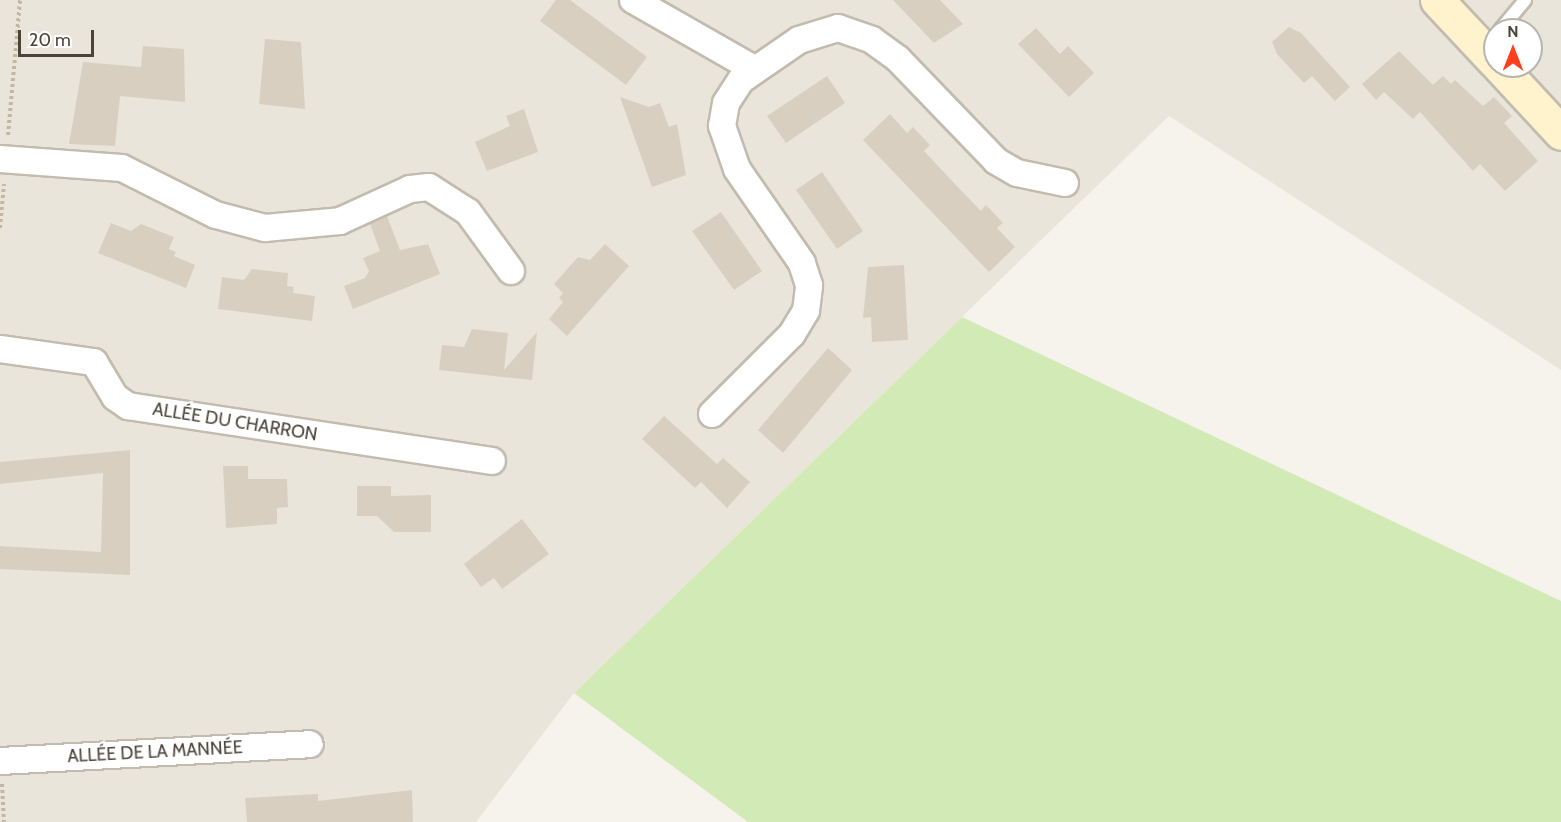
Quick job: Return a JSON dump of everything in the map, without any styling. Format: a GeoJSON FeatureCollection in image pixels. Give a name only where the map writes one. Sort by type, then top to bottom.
{"type":"FeatureCollection","features":[{"type":"Feature","properties":{"kind":"main road"},"geometry":{"type":"LineString","coordinates":[[1437,0],[1483,40]]}},
{"type":"Feature","properties":{"kind":"main road"},"geometry":{"type":"LineString","coordinates":[[1517,78],[1561,133]]}},
{"type":"Feature","properties":{"kind":"street"},"geometry":{"type":"LineString","coordinates":[[633,0],[754,69]]}},
{"type":"Feature","properties":{"kind":"street"},"geometry":{"type":"LineString","coordinates":[[712,414],[792,334],[808,299],[802,263],[737,170],[724,141],[726,103],[754,69],[825,29],[861,34],[898,59],[996,161],[1017,173],[1065,183]]}},
{"type":"Feature","properties":{"kind":"street"},"geometry":{"type":"LineString","coordinates":[[3,159],[122,168],[225,219],[265,228],[340,221],[410,189],[429,187],[468,212],[511,271]]}},
{"type":"Feature","properties":{"kind":"street","name":"ALLÉE DU CHARRON"},"geometry":{"type":"LineString","coordinates":[[0,349],[94,362],[115,397],[128,406],[492,461]]}},
{"type":"Feature","properties":{"kind":"street","name":"ALLÉE DE LA MANNÉE"},"geometry":{"type":"LineString","coordinates":[[0,761],[309,744]]}},
{"type":"Feature","properties":{"kind":"lane"},"geometry":{"type":"LineString","coordinates":[[1514,18],[1525,0]]}},
{"type":"Feature","properties":{"kind":"path"},"geometry":{"type":"LineString","coordinates":[[0,228],[3,159],[20,0]]}},
{"type":"Feature","properties":{"kind":"path"},"geometry":{"type":"LineString","coordinates":[[0,761],[4,822]]}},
{"type":"Feature","properties":{"kind":"shaded area"},"geometry":{"type":"Polygon","coordinates":[[[0,0],[1561,0],[1561,370],[1169,116],[574,693],[476,822],[0,822],[0,0]]]}},
{"type":"Feature","properties":{"kind":"green space"},"geometry":{"type":"Polygon","coordinates":[[[962,317],[1561,601],[1561,822],[748,822],[574,693],[962,317]]]}},
{"type":"Feature","properties":{"kind":"building"},"geometry":{"type":"Polygon","coordinates":[[[556,0],[570,0],[647,57],[626,85],[540,21],[556,0]]]}},
{"type":"Feature","properties":{"kind":"building"},"geometry":{"type":"Polygon","coordinates":[[[893,0],[940,0],[963,24],[934,43],[893,0]]]}},
{"type":"Feature","properties":{"kind":"building"},"geometry":{"type":"Polygon","coordinates":[[[1289,27],[1301,33],[1350,87],[1335,101],[1312,76],[1304,83],[1277,54],[1272,42],[1289,27]]]}},
{"type":"Feature","properties":{"kind":"building"},"geometry":{"type":"Polygon","coordinates":[[[1036,28],[1060,54],[1068,46],[1094,73],[1069,97],[1018,44],[1036,28]]]}},
{"type":"Feature","properties":{"kind":"building"},"geometry":{"type":"Polygon","coordinates":[[[265,39],[301,42],[305,109],[259,104],[265,39]]]}},
{"type":"Feature","properties":{"kind":"building"},"geometry":{"type":"Polygon","coordinates":[[[143,46],[184,49],[185,102],[120,96],[115,146],[69,144],[83,62],[141,67],[143,46]]]}},
{"type":"Feature","properties":{"kind":"building"},"geometry":{"type":"Polygon","coordinates":[[[1399,51],[1433,85],[1443,76],[1451,84],[1455,80],[1483,106],[1494,97],[1512,116],[1504,123],[1538,161],[1505,191],[1480,164],[1473,171],[1420,112],[1413,119],[1384,92],[1376,100],[1362,84],[1399,51]]]}},
{"type":"Feature","properties":{"kind":"building"},"geometry":{"type":"Polygon","coordinates":[[[827,76],[845,103],[786,143],[767,116],[827,76]]]}},
{"type":"Feature","properties":{"kind":"building"},"geometry":{"type":"Polygon","coordinates":[[[620,97],[649,107],[660,103],[669,127],[677,124],[686,175],[652,187],[620,97]]]}},
{"type":"Feature","properties":{"kind":"building"},"geometry":{"type":"Polygon","coordinates":[[[524,109],[538,152],[487,171],[475,142],[510,126],[506,116],[524,109]]]}},
{"type":"Feature","properties":{"kind":"building"},"geometry":{"type":"Polygon","coordinates":[[[890,114],[907,133],[913,127],[930,145],[924,151],[981,211],[986,205],[1003,223],[997,228],[1015,247],[989,272],[863,140],[890,114]]]}},
{"type":"Feature","properties":{"kind":"building"},"geometry":{"type":"Polygon","coordinates":[[[822,172],[863,231],[837,249],[796,190],[822,172]]]}},
{"type":"Feature","properties":{"kind":"building"},"geometry":{"type":"Polygon","coordinates":[[[721,212],[762,271],[734,290],[692,231],[721,212]]]}},
{"type":"Feature","properties":{"kind":"building"},"geometry":{"type":"Polygon","coordinates":[[[387,216],[400,250],[428,244],[440,274],[353,309],[344,286],[365,278],[369,271],[363,258],[380,251],[370,224],[387,216]]]}},
{"type":"Feature","properties":{"kind":"building"},"geometry":{"type":"Polygon","coordinates":[[[111,223],[131,231],[141,224],[174,237],[169,249],[176,252],[174,256],[195,265],[186,288],[98,253],[111,223]]]}},
{"type":"Feature","properties":{"kind":"building"},"geometry":{"type":"Polygon","coordinates":[[[605,244],[629,266],[567,336],[549,319],[563,302],[559,298],[563,293],[554,284],[578,257],[590,260],[605,244]]]}},
{"type":"Feature","properties":{"kind":"building"},"geometry":{"type":"Polygon","coordinates":[[[904,265],[908,340],[872,342],[871,317],[863,318],[868,267],[904,265]]]}},
{"type":"Feature","properties":{"kind":"building"},"geometry":{"type":"Polygon","coordinates":[[[252,269],[288,273],[287,286],[294,287],[293,293],[315,296],[312,321],[218,309],[222,277],[244,280],[252,269]]]}},
{"type":"Feature","properties":{"kind":"building"},"geometry":{"type":"Polygon","coordinates":[[[472,329],[508,333],[504,370],[537,332],[532,380],[439,370],[442,345],[464,347],[472,329]]]}},
{"type":"Feature","properties":{"kind":"building"},"geometry":{"type":"Polygon","coordinates":[[[828,348],[852,370],[783,453],[758,430],[828,348]]]}},
{"type":"Feature","properties":{"kind":"building"},"geometry":{"type":"Polygon","coordinates":[[[664,416],[717,464],[723,458],[750,482],[727,508],[701,482],[695,488],[642,439],[664,416]]]}},
{"type":"Feature","properties":{"kind":"building"},"geometry":{"type":"Polygon","coordinates":[[[130,450],[130,575],[0,569],[0,546],[101,552],[103,473],[0,484],[0,462],[130,450]]]}},
{"type":"Feature","properties":{"kind":"building"},"geometry":{"type":"Polygon","coordinates":[[[223,466],[248,466],[248,479],[287,479],[288,507],[277,508],[277,524],[226,528],[223,466]]]}},
{"type":"Feature","properties":{"kind":"building"},"geometry":{"type":"Polygon","coordinates":[[[357,486],[391,486],[391,496],[431,495],[431,532],[394,532],[377,516],[357,516],[357,486]]]}},
{"type":"Feature","properties":{"kind":"building"},"geometry":{"type":"Polygon","coordinates":[[[522,519],[549,554],[502,589],[494,578],[481,587],[464,564],[522,519]]]}},
{"type":"Feature","properties":{"kind":"building"},"geometry":{"type":"Polygon","coordinates":[[[412,790],[413,822],[247,822],[245,798],[318,794],[318,801],[412,790]]]}}]}
